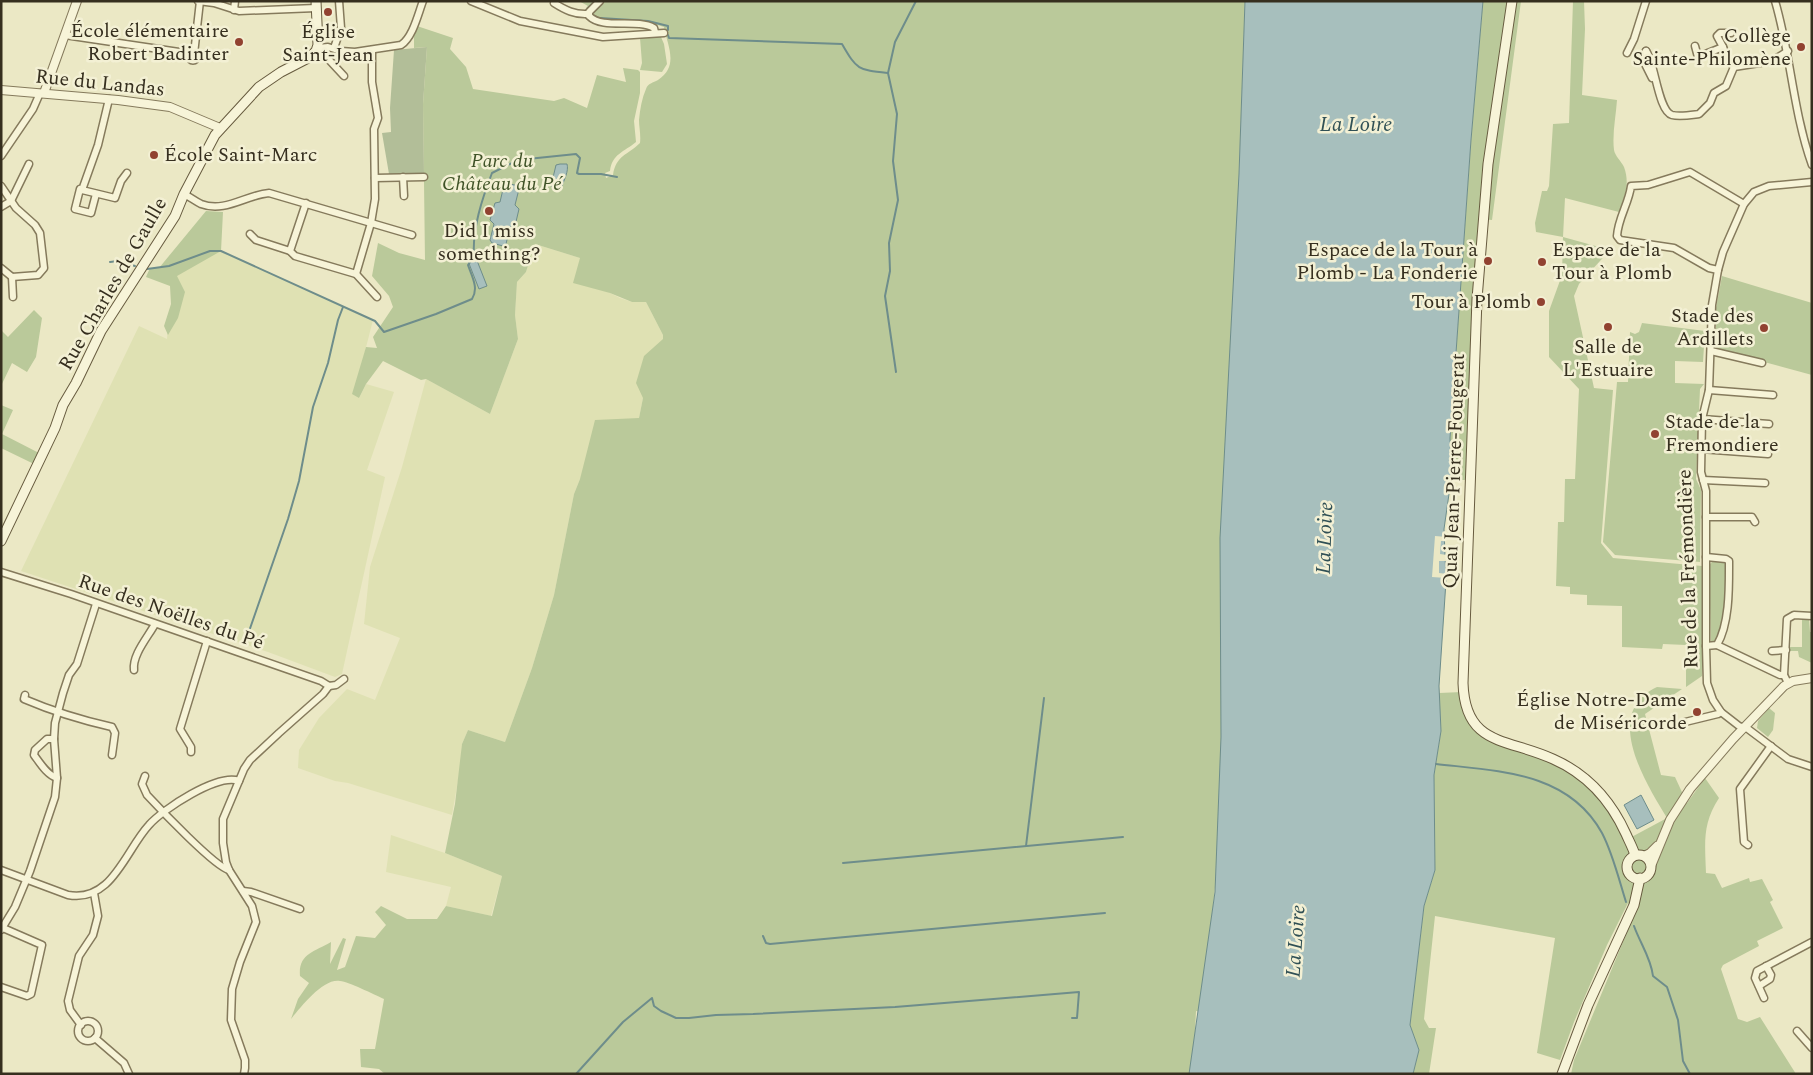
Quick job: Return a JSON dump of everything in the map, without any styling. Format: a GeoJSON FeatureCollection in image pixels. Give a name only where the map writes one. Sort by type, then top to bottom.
{"type":"FeatureCollection","features":[{"type":"Feature","properties":{"kind":"main road","name":"Quai Jean-Pierre-Fougerat"},"geometry":{"type":"LineString","coordinates":[[1512,1],[1488,164],[1477,299],[1464,682],[1465,701],[1469,716],[1483,732],[1496,740],[1543,754],[1559,761],[1595,787],[1615,812],[1639,856]]}},
{"type":"Feature","properties":{"kind":"main road"},"geometry":{"type":"LineString","coordinates":[[316,5],[318,48]]}},
{"type":"Feature","properties":{"kind":"main road","name":"Rue Charles de Gaulle"},"geometry":{"type":"LineString","coordinates":[[1,541],[55,428],[63,405],[105,324],[175,216],[184,194],[215,135],[264,83],[310,57],[318,48]]}},
{"type":"Feature","properties":{"kind":"main road"},"geometry":{"type":"LineString","coordinates":[[1639,856],[1649,861],[1651,866],[1647,875],[1636,877],[1628,870],[1627,864],[1630,858],[1639,856]]}},
{"type":"Feature","properties":{"kind":"main road"},"geometry":{"type":"LineString","coordinates":[[1562,1074],[1588,1005],[1630,912],[1636,877]]}},
{"type":"Feature","properties":{"kind":"street"},"geometry":{"type":"LineString","coordinates":[[1,156],[28,118],[42,93],[77,1]]}},
{"type":"Feature","properties":{"kind":"street"},"geometry":{"type":"LineString","coordinates":[[234,10],[235,1]]}},
{"type":"Feature","properties":{"kind":"street"},"geometry":{"type":"LineString","coordinates":[[334,48],[341,28],[339,1]]}},
{"type":"Feature","properties":{"kind":"street"},"geometry":{"type":"LineString","coordinates":[[318,48],[334,48],[346,52],[395,47],[406,42],[423,1]]}},
{"type":"Feature","properties":{"kind":"street"},"geometry":{"type":"LineString","coordinates":[[471,1],[520,21],[603,37],[655,32],[664,33]]}},
{"type":"Feature","properties":{"kind":"street"},"geometry":{"type":"LineString","coordinates":[[554,3],[578,15],[588,14],[600,1]]}},
{"type":"Feature","properties":{"kind":"street"},"geometry":{"type":"LineString","coordinates":[[1627,53],[1634,39],[1646,1]]}},
{"type":"Feature","properties":{"kind":"street"},"geometry":{"type":"LineString","coordinates":[[1775,1],[1788,51],[1800,123],[1812,165]]}},
{"type":"Feature","properties":{"kind":"street"},"geometry":{"type":"LineString","coordinates":[[65,35],[192,55],[203,2],[234,10],[316,5]]}},
{"type":"Feature","properties":{"kind":"street"},"geometry":{"type":"LineString","coordinates":[[588,14],[597,21],[649,26],[654,28],[655,32]]}},
{"type":"Feature","properties":{"kind":"street"},"geometry":{"type":"LineString","coordinates":[[1731,33],[1720,33],[1717,36],[1728,60],[1734,67]]}},
{"type":"Feature","properties":{"kind":"street"},"geometry":{"type":"LineString","coordinates":[[1695,46],[1698,57],[1723,47]]}},
{"type":"Feature","properties":{"kind":"street"},"geometry":{"type":"LineString","coordinates":[[318,48],[344,76]]}},
{"type":"Feature","properties":{"kind":"street"},"geometry":{"type":"LineString","coordinates":[[356,274],[371,223],[375,199],[374,129],[378,118],[372,82],[372,50]]}},
{"type":"Feature","properties":{"kind":"street"},"geometry":{"type":"LineString","coordinates":[[1660,96],[1645,64],[1646,51],[1650,58],[1662,103],[1669,114],[1699,114],[1710,103],[1714,93],[1726,86],[1734,67]]}},
{"type":"Feature","properties":{"kind":"street"},"geometry":{"type":"LineString","coordinates":[[1734,67],[1772,61],[1788,51]]}},
{"type":"Feature","properties":{"kind":"street","name":"Rue du Landas"},"geometry":{"type":"LineString","coordinates":[[1,90],[109,99],[170,107],[220,128]]}},
{"type":"Feature","properties":{"kind":"street"},"geometry":{"type":"LineString","coordinates":[[96,194],[90,213],[75,209],[80,189],[82,190],[98,145],[109,99]]}},
{"type":"Feature","properties":{"kind":"street"},"geometry":{"type":"LineString","coordinates":[[1,207],[11,201],[29,164]]}},
{"type":"Feature","properties":{"kind":"street"},"geometry":{"type":"LineString","coordinates":[[1718,270],[1702,264],[1674,248],[1618,238],[1620,220],[1631,186],[1644,186],[1690,172],[1744,204]]}},
{"type":"Feature","properties":{"kind":"street"},"geometry":{"type":"LineString","coordinates":[[82,190],[115,198],[121,181],[127,173]]}},
{"type":"Feature","properties":{"kind":"street"},"geometry":{"type":"LineString","coordinates":[[404,177],[404,196]]}},
{"type":"Feature","properties":{"kind":"street"},"geometry":{"type":"LineString","coordinates":[[375,178],[424,177]]}},
{"type":"Feature","properties":{"kind":"street","name":"Rue de la Frémondière"},"geometry":{"type":"LineString","coordinates":[[1812,182],[1760,188],[1744,204],[1723,252],[1712,305],[1709,390],[1702,419],[1700,472],[1706,491],[1706,646],[1708,683],[1713,700],[1721,712],[1739,726],[1748,729],[1793,762],[1812,767]]}},
{"type":"Feature","properties":{"kind":"street"},"geometry":{"type":"LineString","coordinates":[[1,186],[11,201],[35,225],[40,233],[44,268],[38,275],[12,277],[1,268]]}},
{"type":"Feature","properties":{"kind":"street"},"geometry":{"type":"LineString","coordinates":[[184,194],[201,204],[215,207],[228,205],[256,195],[270,193],[412,235]]}},
{"type":"Feature","properties":{"kind":"street"},"geometry":{"type":"LineString","coordinates":[[290,251],[306,203]]}},
{"type":"Feature","properties":{"kind":"street"},"geometry":{"type":"LineString","coordinates":[[250,234],[256,240],[290,251],[295,256],[356,274],[377,297]]}},
{"type":"Feature","properties":{"kind":"street"},"geometry":{"type":"LineString","coordinates":[[12,277],[13,297]]}},
{"type":"Feature","properties":{"kind":"street"},"geometry":{"type":"LineString","coordinates":[[1711,351],[1762,363]]}},
{"type":"Feature","properties":{"kind":"street"},"geometry":{"type":"LineString","coordinates":[[1709,390],[1772,395]]}},
{"type":"Feature","properties":{"kind":"street"},"geometry":{"type":"LineString","coordinates":[[1702,419],[1769,424]]}},
{"type":"Feature","properties":{"kind":"street"},"geometry":{"type":"LineString","coordinates":[[1701,449],[1768,454]]}},
{"type":"Feature","properties":{"kind":"street"},"geometry":{"type":"LineString","coordinates":[[1703,480],[1765,483]]}},
{"type":"Feature","properties":{"kind":"street"},"geometry":{"type":"LineString","coordinates":[[1706,517],[1752,518],[1755,522]]}},
{"type":"Feature","properties":{"kind":"street"},"geometry":{"type":"LineString","coordinates":[[1706,557],[1729,561],[1728,602],[1717,645]]}},
{"type":"Feature","properties":{"kind":"street","name":"Rue des Noëlles du Pé"},"geometry":{"type":"LineString","coordinates":[[1,572],[207,641],[322,681],[329,686]]}},
{"type":"Feature","properties":{"kind":"street"},"geometry":{"type":"LineString","coordinates":[[1,987],[27,996],[31,994],[34,983],[42,945],[2,929],[15,907],[30,871],[55,797],[57,778],[54,739],[58,712],[69,675],[77,664],[96,604]]}},
{"type":"Feature","properties":{"kind":"street"},"geometry":{"type":"LineString","coordinates":[[1788,684],[1784,675],[1787,619],[1794,615],[1812,616]]}},
{"type":"Feature","properties":{"kind":"street"},"geometry":{"type":"LineString","coordinates":[[134,670],[135,656],[155,624]]}},
{"type":"Feature","properties":{"kind":"street"},"geometry":{"type":"LineString","coordinates":[[190,752],[191,747],[180,729],[207,641]]}},
{"type":"Feature","properties":{"kind":"street"},"geometry":{"type":"LineString","coordinates":[[1706,646],[1717,645],[1780,675],[1784,675]]}},
{"type":"Feature","properties":{"kind":"street"},"geometry":{"type":"LineString","coordinates":[[1772,651],[1786,650]]}},
{"type":"Feature","properties":{"kind":"street"},"geometry":{"type":"LineString","coordinates":[[1651,866],[1670,820],[1690,789],[1772,696],[1793,681],[1812,678]]}},
{"type":"Feature","properties":{"kind":"street"},"geometry":{"type":"LineString","coordinates":[[244,1074],[245,1060],[231,1020],[232,989],[240,962],[256,922],[252,906],[229,870],[223,843],[225,813],[250,760],[323,694],[329,686],[336,685],[344,679]]}},
{"type":"Feature","properties":{"kind":"street"},"geometry":{"type":"LineString","coordinates":[[26,694],[24,699],[58,712],[112,727],[115,733],[112,755]]}},
{"type":"Feature","properties":{"kind":"street"},"geometry":{"type":"LineString","coordinates":[[1681,724],[1721,712]]}},
{"type":"Feature","properties":{"kind":"street"},"geometry":{"type":"LineString","coordinates":[[54,739],[47,739],[35,750],[34,755],[52,777],[57,778]]}},
{"type":"Feature","properties":{"kind":"street"},"geometry":{"type":"LineString","coordinates":[[1748,845],[1744,842],[1740,789],[1771,746]]}},
{"type":"Feature","properties":{"kind":"street"},"geometry":{"type":"LineString","coordinates":[[145,776],[142,784],[147,795],[223,868],[229,870]]}},
{"type":"Feature","properties":{"kind":"street"},"geometry":{"type":"LineString","coordinates":[[1,870],[68,895],[78,896],[94,893],[103,888],[117,872],[143,832],[164,812],[206,786],[228,779],[239,781]]}},
{"type":"Feature","properties":{"kind":"street"},"geometry":{"type":"LineString","coordinates":[[1639,856],[1650,853],[1660,842]]}},
{"type":"Feature","properties":{"kind":"street"},"geometry":{"type":"LineString","coordinates":[[243,891],[300,909]]}},
{"type":"Feature","properties":{"kind":"street"},"geometry":{"type":"LineString","coordinates":[[81,1025],[70,1010],[68,1001],[79,956],[93,934],[98,916],[94,893]]}},
{"type":"Feature","properties":{"kind":"street"},"geometry":{"type":"LineString","coordinates":[[1764,998],[1756,978],[1756,973],[1812,942]]}},
{"type":"Feature","properties":{"kind":"street"},"geometry":{"type":"LineString","coordinates":[[1759,986],[1770,979],[1766,966]]}},
{"type":"Feature","properties":{"kind":"street"},"geometry":{"type":"LineString","coordinates":[[86,1022],[95,1024],[98,1030],[95,1038],[89,1041],[82,1040],[78,1031],[81,1025],[86,1022]]}},
{"type":"Feature","properties":{"kind":"street"},"geometry":{"type":"LineString","coordinates":[[1797,1030],[1812,1048]]}},
{"type":"Feature","properties":{"kind":"street"},"geometry":{"type":"LineString","coordinates":[[95,1038],[124,1063],[129,1074]]}},
{"type":"Feature","properties":{"kind":"green space","name":"Parc du Château du Pé"},"geometry":{"type":"Polygon","coordinates":[[[579,1],[1245,1],[1239,174],[1231,734],[1202,1012],[1196,1011],[1193,1074],[385,1074],[379,1069],[361,1067],[360,1049],[375,1049],[384,999],[349,984],[333,981],[313,994],[291,1019],[298,999],[309,983],[300,976],[300,969],[304,958],[331,942],[330,964],[343,938],[346,939],[337,970],[345,967],[356,936],[375,938],[386,925],[375,912],[381,906],[407,919],[437,919],[446,906],[492,916],[502,876],[445,853],[455,804],[462,744],[468,730],[505,742],[532,668],[554,595],[574,494],[580,479],[595,420],[639,418],[643,398],[636,383],[644,356],[663,339],[663,335],[646,302],[632,302],[610,293],[573,283],[580,258],[535,244],[526,272],[517,282],[515,315],[518,339],[490,414],[426,379],[421,380],[383,361],[366,384],[359,398],[352,394],[366,347],[377,348],[373,337],[393,307],[389,296],[372,276],[378,243],[399,253],[425,260],[423,104],[427,47],[414,48],[414,35],[417,26],[453,38],[450,49],[466,67],[473,89],[554,101],[564,98],[587,108],[597,75],[626,82],[623,68],[638,70],[640,72],[640,93],[634,121],[636,142],[616,157],[610,171],[605,173],[606,178],[613,175],[620,159],[640,143],[639,120],[643,96],[648,85],[658,80],[668,69],[670,62],[669,49],[664,27],[648,22],[595,18],[586,8],[588,6],[579,1]]]}},
{"type":"Feature","properties":{"kind":"green space"},"geometry":{"type":"Polygon","coordinates":[[[1483,1],[1521,1],[1492,220],[1481,219],[1469,480],[1451,480],[1450,438],[1483,1]]]}},
{"type":"Feature","properties":{"kind":"green space"},"geometry":{"type":"Polygon","coordinates":[[[1573,1],[1584,1],[1585,29],[1582,95],[1617,100],[1614,150],[1624,167],[1627,184],[1619,212],[1565,198],[1563,237],[1536,232],[1535,223],[1542,191],[1547,191],[1549,186],[1553,124],[1569,123],[1573,1]]]}},
{"type":"Feature","properties":{"kind":"green space"},"geometry":{"type":"Polygon","coordinates":[[[661,37],[667,64],[662,72],[640,70],[642,63],[640,38],[661,37]]]}},
{"type":"Feature","properties":{"kind":"green space"},"geometry":{"type":"Polygon","coordinates":[[[427,47],[423,104],[424,174],[389,174],[382,133],[391,132],[390,108],[394,50],[427,47]]]}},
{"type":"Feature","properties":{"kind":"green space"},"geometry":{"type":"Polygon","coordinates":[[[206,211],[223,212],[221,251],[177,276],[185,292],[178,318],[168,335],[164,326],[171,304],[170,286],[146,277],[150,268],[159,268],[206,211]]]}},
{"type":"Feature","properties":{"kind":"green space"},"geometry":{"type":"Polygon","coordinates":[[[1563,237],[1610,250],[1579,284],[1574,296],[1594,388],[1613,390],[1601,543],[1613,558],[1702,566],[1702,676],[1686,687],[1686,645],[1663,644],[1662,649],[1622,647],[1622,606],[1587,605],[1587,595],[1570,594],[1570,587],[1556,586],[1558,522],[1564,522],[1565,479],[1575,479],[1579,389],[1549,357],[1549,311],[1562,275],[1563,237]]]}},
{"type":"Feature","properties":{"kind":"green space"},"geometry":{"type":"Polygon","coordinates":[[[535,244],[580,258],[610,293],[632,302],[646,302],[663,335],[663,340],[643,398],[639,418],[580,479],[574,494],[554,595],[532,668],[505,742],[468,730],[462,744],[461,763],[452,815],[348,783],[335,781],[298,768],[299,750],[319,718],[347,689],[375,700],[400,638],[364,624],[370,567],[402,467],[426,379],[490,414],[518,339],[515,315],[517,282],[526,272],[535,244]]]}},
{"type":"Feature","properties":{"kind":"green space"},"geometry":{"type":"Polygon","coordinates":[[[211,251],[221,251],[240,259],[373,320],[362,363],[359,398],[366,384],[394,392],[367,470],[385,477],[342,674],[335,677],[268,652],[21,571],[139,326],[167,339],[168,326],[175,304],[170,266],[211,251]]]}},
{"type":"Feature","properties":{"kind":"green space","name":"Stade des Ardillets"},"geometry":{"type":"Polygon","coordinates":[[[1722,276],[1812,303],[1812,375],[1716,349],[1716,308],[1722,276]]]}},
{"type":"Feature","properties":{"kind":"green space"},"geometry":{"type":"Polygon","coordinates":[[[34,310],[42,318],[36,357],[27,372],[12,363],[1,386],[1,330],[8,337],[34,310]]]}},
{"type":"Feature","properties":{"kind":"green space","name":"Stade de la Fremondiere"},"geometry":{"type":"Polygon","coordinates":[[[1642,323],[1705,331],[1703,362],[1675,361],[1675,383],[1704,384],[1700,389],[1696,479],[1701,490],[1700,562],[1615,555],[1603,542],[1617,382],[1628,382],[1630,332],[1635,334],[1639,332],[1642,323]]]}},
{"type":"Feature","properties":{"kind":"green space"},"geometry":{"type":"Polygon","coordinates":[[[1,405],[13,410],[2,434],[39,453],[34,464],[1,448],[1,405]]]}},
{"type":"Feature","properties":{"kind":"green space"},"geometry":{"type":"Polygon","coordinates":[[[1713,561],[1725,562],[1726,564],[1726,605],[1718,639],[1716,643],[1711,644],[1709,565],[1713,561]]]}},
{"type":"Feature","properties":{"kind":"green space"},"geometry":{"type":"Polygon","coordinates":[[[1802,618],[1809,618],[1810,632],[1812,632],[1812,663],[1799,657],[1798,651],[1789,651],[1789,647],[1802,647],[1802,618]]]}},
{"type":"Feature","properties":{"kind":"green space"},"geometry":{"type":"Polygon","coordinates":[[[1657,687],[1682,689],[1645,714],[1661,775],[1675,777],[1687,803],[1705,778],[1719,798],[1707,825],[1705,843],[1706,873],[1715,874],[1722,888],[1749,878],[1750,882],[1762,879],[1773,900],[1770,902],[1783,928],[1757,941],[1759,946],[1723,965],[1721,969],[1738,1019],[1747,1022],[1760,1017],[1796,1074],[1571,1074],[1574,1060],[1635,913],[1628,903],[1607,945],[1560,1060],[1537,1053],[1555,938],[1435,916],[1424,1019],[1429,1028],[1436,1028],[1429,1074],[1413,1074],[1419,1050],[1410,1025],[1424,906],[1435,870],[1434,775],[1441,731],[1439,693],[1462,692],[1472,723],[1549,759],[1585,783],[1612,812],[1626,840],[1667,818],[1640,768],[1633,749],[1630,731],[1632,714],[1640,699],[1657,687]]]}},
{"type":"Feature","properties":{"kind":"green space"},"geometry":{"type":"Polygon","coordinates":[[[1769,708],[1775,713],[1773,730],[1768,737],[1757,728],[1758,721],[1769,708]]]}},
{"type":"Feature","properties":{"kind":"green space"},"geometry":{"type":"Polygon","coordinates":[[[391,835],[445,853],[502,876],[491,916],[446,906],[451,887],[386,872],[391,835]]]}},
{"type":"Feature","properties":{"kind":"water","name":"La Loire"},"geometry":{"type":"Polygon","coordinates":[[[1245,1],[1483,1],[1450,438],[1451,480],[1444,529],[1446,581],[1439,686],[1441,731],[1434,775],[1435,870],[1424,906],[1410,1025],[1419,1050],[1413,1074],[1189,1074],[1215,892],[1221,737],[1220,538],[1239,174],[1245,1]]]}},
{"type":"Feature","properties":{"kind":"water"},"geometry":{"type":"Polygon","coordinates":[[[567,164],[567,172],[562,186],[554,188],[551,186],[556,165],[567,164]]]}},
{"type":"Feature","properties":{"kind":"water"},"geometry":{"type":"Polygon","coordinates":[[[507,183],[518,186],[515,205],[519,209],[515,226],[510,227],[506,244],[503,246],[492,243],[490,240],[494,224],[490,220],[495,203],[500,202],[504,185],[507,183]]]}},
{"type":"Feature","properties":{"kind":"water"},"geometry":{"type":"Polygon","coordinates":[[[476,258],[487,286],[479,289],[468,261],[476,258]]]}},
{"type":"Feature","properties":{"kind":"water"},"geometry":{"type":"Polygon","coordinates":[[[1641,795],[1654,820],[1637,829],[1624,805],[1641,795]]]}},
{"type":"Feature","properties":{"kind":"pier"},"geometry":{"type":"Polygon","coordinates":[[[1435,536],[1447,537],[1447,541],[1441,541],[1440,554],[1447,555],[1447,561],[1439,561],[1439,573],[1447,574],[1446,578],[1432,577],[1435,536]]]}},
{"type":"Feature","properties":{"kind":"waterway"},"geometry":{"type":"LineString","coordinates":[[588,8],[595,1]]}},
{"type":"Feature","properties":{"kind":"waterway"},"geometry":{"type":"LineString","coordinates":[[896,372],[885,296],[890,271],[889,243],[898,200],[893,161],[897,114],[888,73],[895,42],[916,1]]}},
{"type":"Feature","properties":{"kind":"waterway"},"geometry":{"type":"LineString","coordinates":[[600,18],[648,21],[668,26],[668,30]]}},
{"type":"Feature","properties":{"kind":"waterway"},"geometry":{"type":"LineString","coordinates":[[668,35],[669,38],[842,44],[851,59],[859,67],[870,71],[888,73]]}},
{"type":"Feature","properties":{"kind":"waterway"},"geometry":{"type":"LineString","coordinates":[[147,269],[169,266],[210,251],[221,251],[375,321],[384,332],[472,299],[475,287],[468,265],[474,257],[476,225],[492,173],[518,160],[576,154],[580,158],[577,173],[617,177]]}},
{"type":"Feature","properties":{"kind":"waterway"},"geometry":{"type":"LineString","coordinates":[[110,262],[118,261],[135,266]]}},
{"type":"Feature","properties":{"kind":"waterway"},"geometry":{"type":"LineString","coordinates":[[246,640],[288,519],[299,481],[313,407],[328,363],[343,307]]}},
{"type":"Feature","properties":{"kind":"waterway"},"geometry":{"type":"LineString","coordinates":[[1026,846],[1044,698]]}},
{"type":"Feature","properties":{"kind":"waterway"},"geometry":{"type":"LineString","coordinates":[[1436,764],[1483,769],[1529,778],[1551,786],[1570,797],[1588,813],[1602,833],[1613,858],[1626,902]]}},
{"type":"Feature","properties":{"kind":"waterway"},"geometry":{"type":"LineString","coordinates":[[843,863],[1123,837]]}},
{"type":"Feature","properties":{"kind":"waterway"},"geometry":{"type":"LineString","coordinates":[[763,936],[766,943],[770,944],[1105,913]]}},
{"type":"Feature","properties":{"kind":"waterway"},"geometry":{"type":"LineString","coordinates":[[1634,926],[1648,957],[1653,976],[1667,987],[1678,1020],[1683,1061],[1690,1074]]}},
{"type":"Feature","properties":{"kind":"waterway"},"geometry":{"type":"LineString","coordinates":[[576,1074],[623,1022],[652,998],[654,1006],[661,1011],[676,1018],[689,1018],[716,1015],[895,1007],[1079,992],[1077,1018],[1072,1018]]}},
{"type":"Feature","properties":{"kind":"place","name":"Église Saint-Jean"},"geometry":{"type":"Point","coordinates":[328,12]}},
{"type":"Feature","properties":{"kind":"place","name":"École élémentaire Robert Badinter"},"geometry":{"type":"Point","coordinates":[239,42]}},
{"type":"Feature","properties":{"kind":"place","name":"Collège Sainte-Philomène"},"geometry":{"type":"Point","coordinates":[1801,47]}},
{"type":"Feature","properties":{"kind":"place","name":"École Saint-Marc"},"geometry":{"type":"Point","coordinates":[154,155]}},
{"type":"Feature","properties":{"kind":"place","name":"Did I miss something?"},"geometry":{"type":"Point","coordinates":[489,211]}},
{"type":"Feature","properties":{"kind":"place","name":"Espace de la Tour à Plomb - La Fonderie"},"geometry":{"type":"Point","coordinates":[1488,261]}},
{"type":"Feature","properties":{"kind":"place","name":"Espace de la Tour à Plomb"},"geometry":{"type":"Point","coordinates":[1542,262]}},
{"type":"Feature","properties":{"kind":"place","name":"Tour à Plomb"},"geometry":{"type":"Point","coordinates":[1541,302]}},
{"type":"Feature","properties":{"kind":"place","name":"Salle de L'Estuaire"},"geometry":{"type":"Point","coordinates":[1608,327]}},
{"type":"Feature","properties":{"kind":"place","name":"Stade des Ardillets"},"geometry":{"type":"Point","coordinates":[1764,328]}},
{"type":"Feature","properties":{"kind":"place","name":"Stade de la Fremondiere"},"geometry":{"type":"Point","coordinates":[1655,434]}},
{"type":"Feature","properties":{"kind":"place","name":"Église Notre-Dame de Miséricorde"},"geometry":{"type":"Point","coordinates":[1697,712]}}]}
